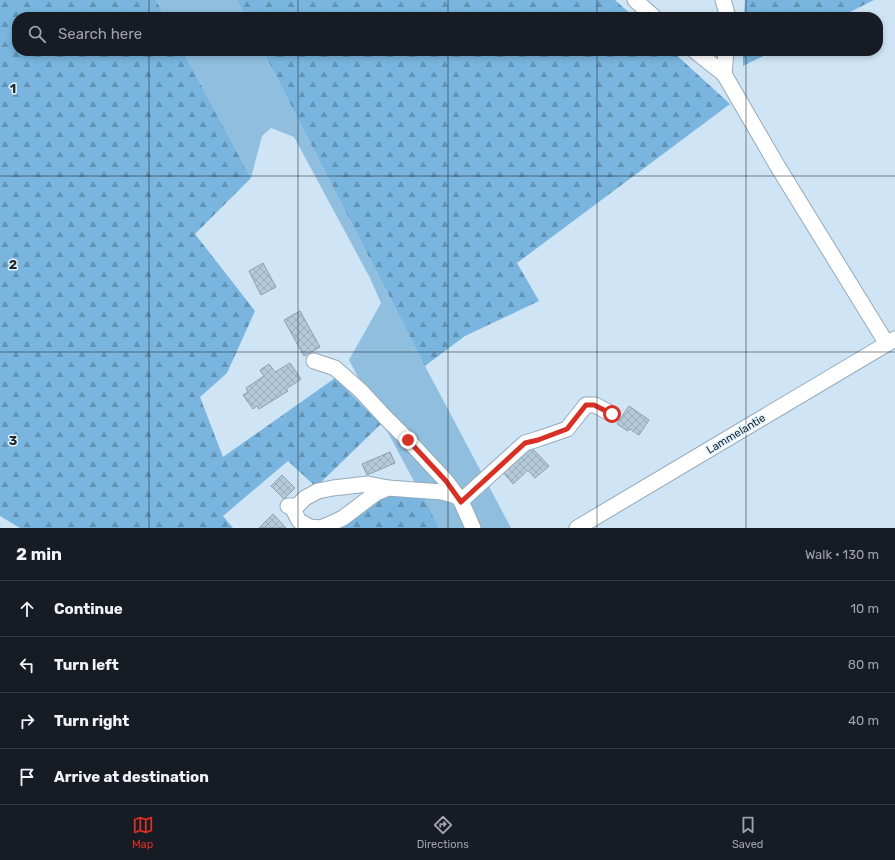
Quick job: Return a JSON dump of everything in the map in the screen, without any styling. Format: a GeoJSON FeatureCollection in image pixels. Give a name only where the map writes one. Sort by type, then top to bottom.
{"type":"FeatureCollection","features":[{"type":"Feature","properties":{"kind":"street"},"geometry":{"type":"LineString","coordinates":[[635,0],[648,12]]}},
{"type":"Feature","properties":{"kind":"street"},"geometry":{"type":"LineString","coordinates":[[723,0],[724,12]]}},
{"type":"Feature","properties":{"kind":"street"},"geometry":{"type":"LineString","coordinates":[[701,56],[724,74],[778,167],[891,342]]}},
{"type":"Feature","properties":{"kind":"street"},"geometry":{"type":"LineString","coordinates":[[724,74],[726,56]]}},
{"type":"Feature","properties":{"kind":"street","name":"Lammelantie"},"geometry":{"type":"LineString","coordinates":[[576,528],[891,342]]}},
{"type":"Feature","properties":{"kind":"street"},"geometry":{"type":"LineString","coordinates":[[314,361],[335,368],[361,391],[446,481],[459,499],[473,528]]}},
{"type":"Feature","properties":{"kind":"street"},"geometry":{"type":"LineString","coordinates":[[459,499],[525,443],[538,440],[567,429],[586,405],[594,405],[612,414]]}},
{"type":"Feature","properties":{"kind":"street"},"geometry":{"type":"LineString","coordinates":[[388,488],[376,493],[343,518],[320,528],[310,527],[299,521],[292,506],[318,491],[368,484],[388,488],[442,492],[459,499]]}},
{"type":"Feature","properties":{"kind":"shaded area"},"geometry":{"type":"Polygon","coordinates":[[[156,0],[237,0],[243,12],[162,12],[156,0]]]}},
{"type":"Feature","properties":{"kind":"shaded area"},"geometry":{"type":"Polygon","coordinates":[[[186,56],[266,56],[425,366],[511,528],[439,528],[349,360],[381,303],[370,278],[294,137],[271,128],[262,136],[251,178],[186,56]]]}},
{"type":"Feature","properties":{"kind":"green space"},"geometry":{"type":"Polygon","coordinates":[[[0,0],[156,0],[162,12],[12,12],[12,56],[186,56],[251,178],[195,234],[255,311],[227,373],[200,397],[223,457],[335,378],[381,424],[316,487],[288,461],[223,516],[233,528],[20,528],[0,516],[0,0]]]}},
{"type":"Feature","properties":{"kind":"green space"},"geometry":{"type":"Polygon","coordinates":[[[237,0],[615,0],[628,12],[243,12],[237,0]]]}},
{"type":"Feature","properties":{"kind":"green space"},"geometry":{"type":"Polygon","coordinates":[[[745,0],[874,0],[850,12],[744,12],[745,0]]]}},
{"type":"Feature","properties":{"kind":"green space"},"geometry":{"type":"Polygon","coordinates":[[[266,56],[677,56],[730,104],[517,263],[539,301],[465,336],[425,366],[266,56]]]}},
{"type":"Feature","properties":{"kind":"green space"},"geometry":{"type":"Polygon","coordinates":[[[743,56],[763,56],[743,66],[743,56]]]}},
{"type":"Feature","properties":{"kind":"green space"},"geometry":{"type":"Polygon","coordinates":[[[386,493],[422,495],[439,528],[338,528],[386,493]]]}},
{"type":"Feature","properties":{"kind":"building"},"geometry":{"type":"Polygon","coordinates":[[[263,263],[276,287],[261,295],[249,271],[263,263]]]}},
{"type":"Feature","properties":{"kind":"building"},"geometry":{"type":"Polygon","coordinates":[[[300,311],[320,347],[304,356],[284,320],[300,311]]]}},
{"type":"Feature","properties":{"kind":"building"},"geometry":{"type":"Polygon","coordinates":[[[290,363],[301,379],[286,389],[288,391],[259,409],[257,406],[253,409],[243,395],[248,392],[246,388],[264,376],[260,370],[269,364],[275,372],[290,363]]]}},
{"type":"Feature","properties":{"kind":"building"},"geometry":{"type":"Polygon","coordinates":[[[629,406],[649,420],[639,435],[630,429],[628,431],[617,424],[629,406]]]}},
{"type":"Feature","properties":{"kind":"building"},"geometry":{"type":"Polygon","coordinates":[[[530,446],[549,466],[535,478],[528,470],[513,484],[502,471],[530,446]]]}},
{"type":"Feature","properties":{"kind":"building"},"geometry":{"type":"Polygon","coordinates":[[[390,452],[395,463],[367,475],[362,464],[390,452]]]}},
{"type":"Feature","properties":{"kind":"building"},"geometry":{"type":"Polygon","coordinates":[[[282,475],[295,488],[284,499],[271,486],[282,475]]]}},
{"type":"Feature","properties":{"kind":"building"},"geometry":{"type":"Polygon","coordinates":[[[273,514],[286,528],[259,528],[273,514]]]}},
{"type":"Feature","properties":{"kind":"route"},"geometry":{"type":"LineString","coordinates":[[408,440],[446,481],[461,502],[525,443],[538,440],[567,429],[586,405],[594,405],[612,414]]}}]}
